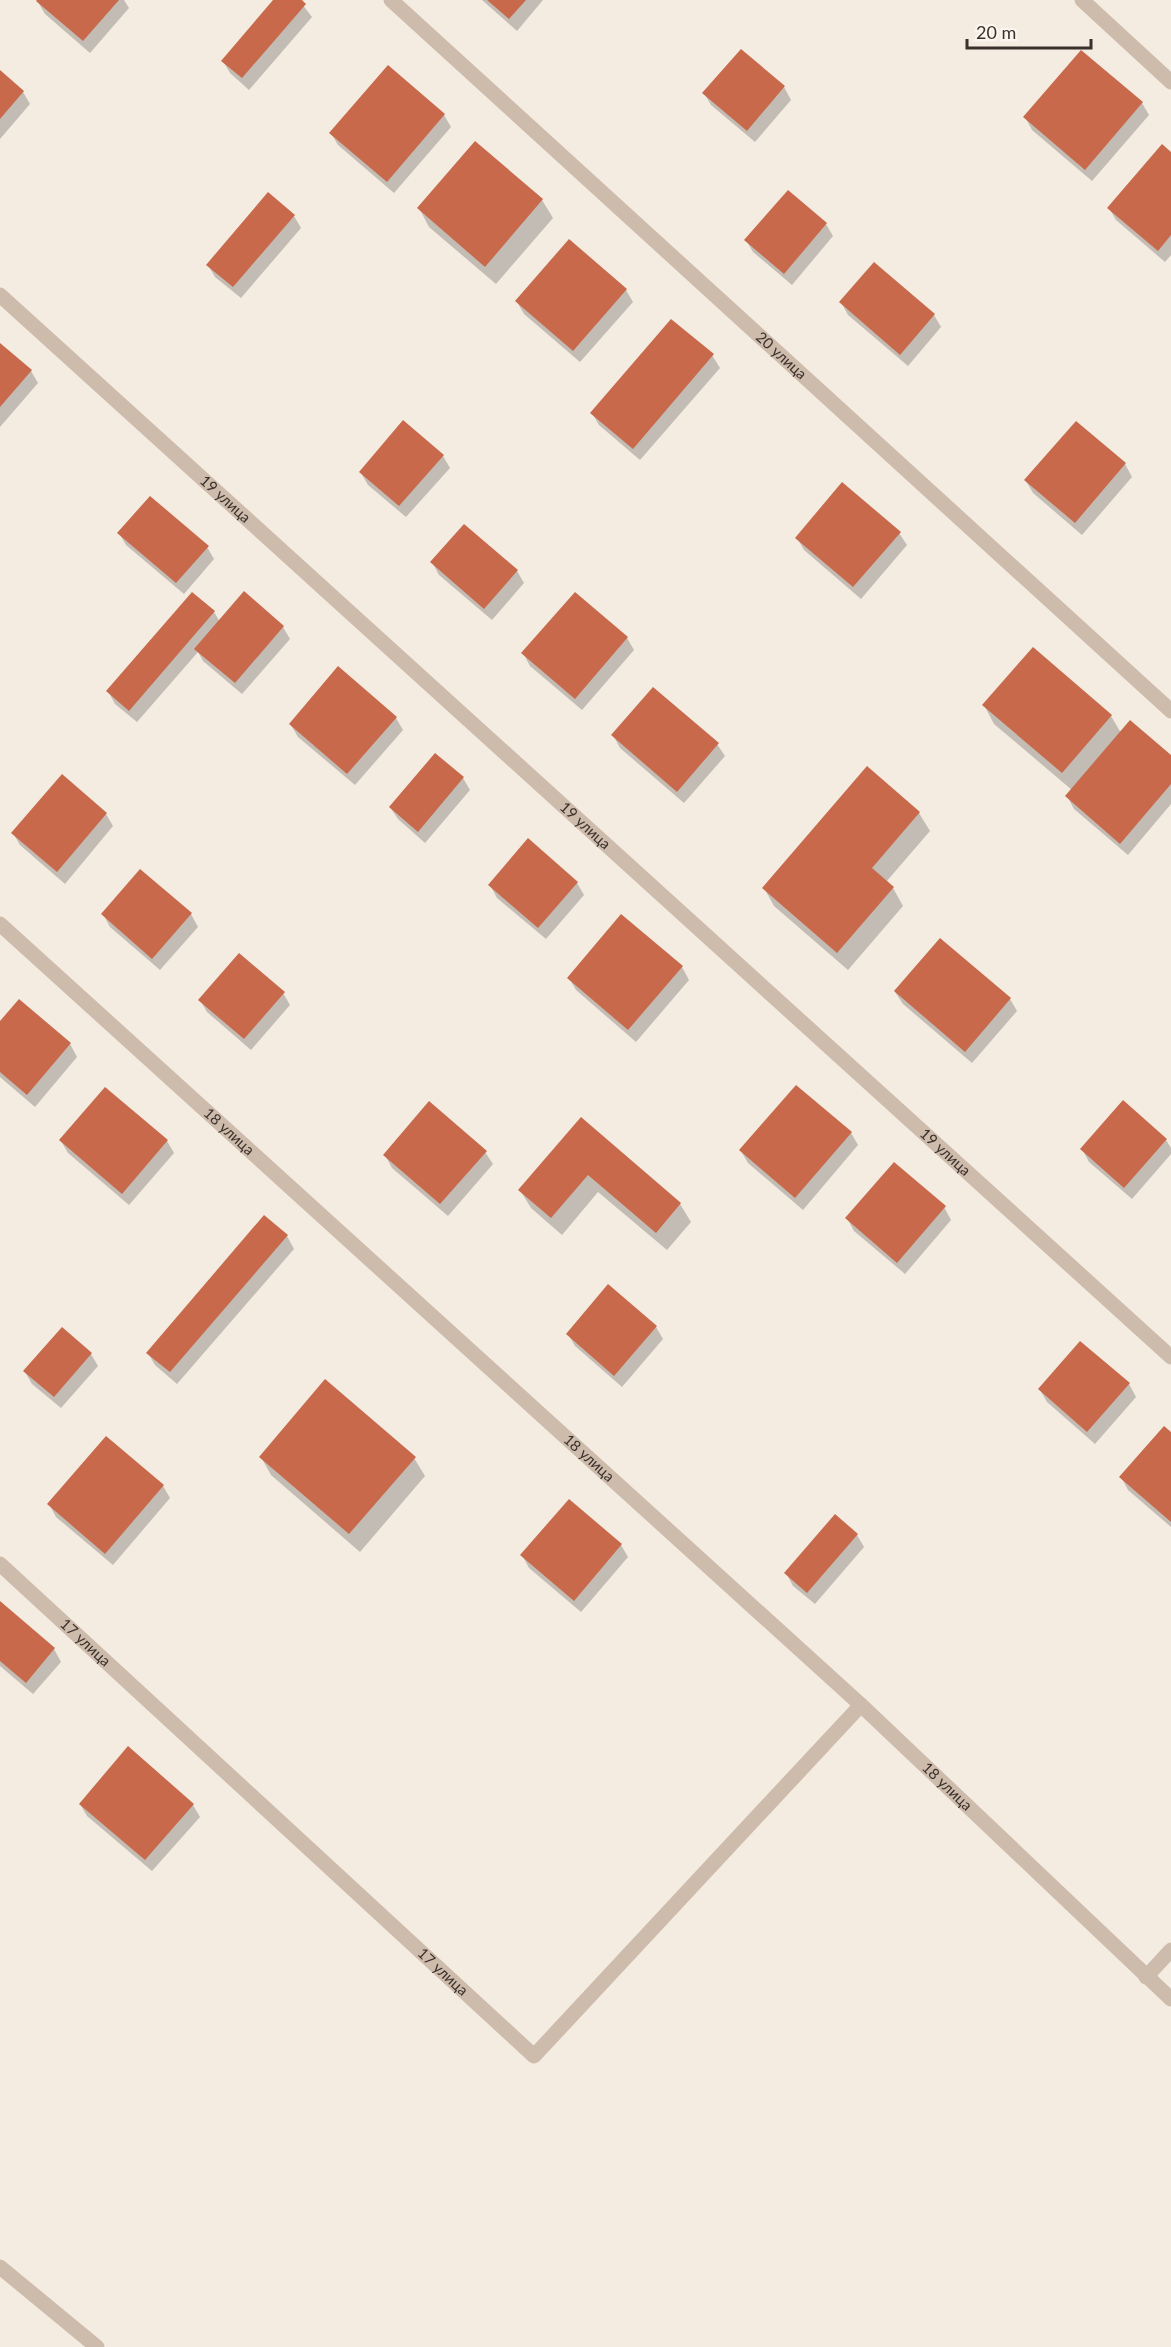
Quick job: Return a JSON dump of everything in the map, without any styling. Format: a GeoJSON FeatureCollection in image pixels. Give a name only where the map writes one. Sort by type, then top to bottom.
{"type":"FeatureCollection","features":[{"type":"Feature","properties":{"kind":"street","name":"20 улица"},"geometry":{"type":"LineString","coordinates":[[391,0],[1171,711]]}},
{"type":"Feature","properties":{"kind":"street"},"geometry":{"type":"LineString","coordinates":[[1082,0],[1171,82]]}},
{"type":"Feature","properties":{"kind":"street","name":"19 улица"},"geometry":{"type":"LineString","coordinates":[[0,295],[1171,1357]]}},
{"type":"Feature","properties":{"kind":"street","name":"18 улица"},"geometry":{"type":"LineString","coordinates":[[0,924],[861,1706],[1171,1999]]}},
{"type":"Feature","properties":{"kind":"street","name":"17 улица"},"geometry":{"type":"LineString","coordinates":[[0,1563],[534,2056],[861,1706]]}},
{"type":"Feature","properties":{"kind":"street"},"geometry":{"type":"LineString","coordinates":[[1146,1977],[1171,1950]]}},
{"type":"Feature","properties":{"kind":"street"},"geometry":{"type":"LineString","coordinates":[[0,2267],[97,2347]]}},
{"type":"Feature","properties":{"kind":"building"},"geometry":{"type":"Polygon","coordinates":[[[37,0],[119,0],[83,41],[37,0]]]}},
{"type":"Feature","properties":{"kind":"building"},"geometry":{"type":"Polygon","coordinates":[[[273,0],[302,0],[306,4],[242,78],[221,61],[273,0]]]}},
{"type":"Feature","properties":{"kind":"building"},"geometry":{"type":"Polygon","coordinates":[[[487,0],[526,0],[509,19],[487,0]]]}},
{"type":"Feature","properties":{"kind":"building"},"geometry":{"type":"Polygon","coordinates":[[[741,49],[785,86],[747,131],[702,93],[741,49]]]}},
{"type":"Feature","properties":{"kind":"building"},"geometry":{"type":"Polygon","coordinates":[[[1081,50],[1143,102],[1085,170],[1023,117],[1081,50]]]}},
{"type":"Feature","properties":{"kind":"building"},"geometry":{"type":"Polygon","coordinates":[[[388,65],[445,114],[387,182],[329,133],[388,65]]]}},
{"type":"Feature","properties":{"kind":"building"},"geometry":{"type":"Polygon","coordinates":[[[0,70],[24,91],[0,119],[0,70]]]}},
{"type":"Feature","properties":{"kind":"building"},"geometry":{"type":"Polygon","coordinates":[[[475,141],[543,199],[485,267],[417,208],[475,141]]]}},
{"type":"Feature","properties":{"kind":"building"},"geometry":{"type":"Polygon","coordinates":[[[1162,144],[1171,152],[1171,235],[1158,251],[1107,208],[1162,144]]]}},
{"type":"Feature","properties":{"kind":"building"},"geometry":{"type":"Polygon","coordinates":[[[788,190],[827,223],[784,274],[744,240],[788,190]]]}},
{"type":"Feature","properties":{"kind":"building"},"geometry":{"type":"Polygon","coordinates":[[[268,192],[295,215],[233,287],[206,265],[268,192]]]}},
{"type":"Feature","properties":{"kind":"building"},"geometry":{"type":"Polygon","coordinates":[[[569,239],[627,289],[573,351],[515,301],[569,239]]]}},
{"type":"Feature","properties":{"kind":"building"},"geometry":{"type":"Polygon","coordinates":[[[874,262],[935,314],[900,355],[839,302],[874,262]]]}},
{"type":"Feature","properties":{"kind":"building"},"geometry":{"type":"Polygon","coordinates":[[[671,319],[714,354],[633,449],[590,413],[671,319]]]}},
{"type":"Feature","properties":{"kind":"building"},"geometry":{"type":"Polygon","coordinates":[[[0,343],[32,370],[0,407],[0,343]]]}},
{"type":"Feature","properties":{"kind":"building"},"geometry":{"type":"Polygon","coordinates":[[[403,420],[444,455],[399,506],[359,472],[403,420]]]}},
{"type":"Feature","properties":{"kind":"building"},"geometry":{"type":"Polygon","coordinates":[[[1076,421],[1126,463],[1075,523],[1024,480],[1076,421]]]}},
{"type":"Feature","properties":{"kind":"building"},"geometry":{"type":"Polygon","coordinates":[[[842,482],[901,532],[853,587],[795,538],[842,482]]]}},
{"type":"Feature","properties":{"kind":"building"},"geometry":{"type":"Polygon","coordinates":[[[150,496],[209,546],[176,583],[117,533],[150,496]]]}},
{"type":"Feature","properties":{"kind":"building"},"geometry":{"type":"Polygon","coordinates":[[[464,524],[518,570],[484,609],[430,562],[464,524]]]}},
{"type":"Feature","properties":{"kind":"building"},"geometry":{"type":"Polygon","coordinates":[[[244,591],[284,626],[235,683],[194,649],[244,591]]]}},
{"type":"Feature","properties":{"kind":"building"},"geometry":{"type":"Polygon","coordinates":[[[192,592],[215,611],[129,711],[106,691],[192,592]]]}},
{"type":"Feature","properties":{"kind":"building"},"geometry":{"type":"Polygon","coordinates":[[[575,592],[628,637],[575,699],[521,653],[575,592]]]}},
{"type":"Feature","properties":{"kind":"building"},"geometry":{"type":"Polygon","coordinates":[[[1033,647],[1112,715],[1062,773],[982,705],[1033,647]]]}},
{"type":"Feature","properties":{"kind":"building"},"geometry":{"type":"Polygon","coordinates":[[[338,666],[397,717],[347,774],[289,724],[338,666]]]}},
{"type":"Feature","properties":{"kind":"building"},"geometry":{"type":"Polygon","coordinates":[[[653,687],[719,743],[677,792],[611,735],[653,687]]]}},
{"type":"Feature","properties":{"kind":"building"},"geometry":{"type":"Polygon","coordinates":[[[1130,720],[1171,755],[1171,784],[1120,844],[1065,796],[1130,720]]]}},
{"type":"Feature","properties":{"kind":"building"},"geometry":{"type":"Polygon","coordinates":[[[435,753],[464,777],[418,832],[389,807],[435,753]]]}},
{"type":"Feature","properties":{"kind":"building"},"geometry":{"type":"Polygon","coordinates":[[[867,766],[920,812],[872,868],[894,887],[837,953],[762,888],[867,766]]]}},
{"type":"Feature","properties":{"kind":"building"},"geometry":{"type":"Polygon","coordinates":[[[62,774],[107,813],[57,872],[11,833],[62,774]]]}},
{"type":"Feature","properties":{"kind":"building"},"geometry":{"type":"Polygon","coordinates":[[[528,838],[578,882],[538,928],[488,885],[528,838]]]}},
{"type":"Feature","properties":{"kind":"building"},"geometry":{"type":"Polygon","coordinates":[[[140,869],[192,913],[152,959],[101,914],[140,869]]]}},
{"type":"Feature","properties":{"kind":"building"},"geometry":{"type":"Polygon","coordinates":[[[621,914],[683,966],[628,1030],[567,978],[621,914]]]}},
{"type":"Feature","properties":{"kind":"building"},"geometry":{"type":"Polygon","coordinates":[[[940,938],[1011,998],[965,1052],[894,991],[940,938]]]}},
{"type":"Feature","properties":{"kind":"building"},"geometry":{"type":"Polygon","coordinates":[[[239,953],[285,992],[244,1039],[198,1000],[239,953]]]}},
{"type":"Feature","properties":{"kind":"building"},"geometry":{"type":"Polygon","coordinates":[[[19,999],[71,1043],[27,1095],[0,1072],[0,1021],[19,999]]]}},
{"type":"Feature","properties":{"kind":"building"},"geometry":{"type":"Polygon","coordinates":[[[796,1085],[852,1132],[795,1198],[739,1150],[796,1085]]]}},
{"type":"Feature","properties":{"kind":"building"},"geometry":{"type":"Polygon","coordinates":[[[105,1087],[168,1140],[122,1194],[59,1140],[105,1087]]]}},
{"type":"Feature","properties":{"kind":"building"},"geometry":{"type":"Polygon","coordinates":[[[1123,1100],[1167,1139],[1124,1188],[1080,1149],[1123,1100]]]}},
{"type":"Feature","properties":{"kind":"building"},"geometry":{"type":"Polygon","coordinates":[[[429,1101],[487,1151],[440,1204],[383,1155],[429,1101]]]}},
{"type":"Feature","properties":{"kind":"building"},"geometry":{"type":"Polygon","coordinates":[[[581,1117],[681,1203],[656,1233],[588,1175],[551,1218],[518,1190],[581,1117]]]}},
{"type":"Feature","properties":{"kind":"building"},"geometry":{"type":"Polygon","coordinates":[[[894,1162],[946,1206],[897,1263],[845,1218],[894,1162]]]}},
{"type":"Feature","properties":{"kind":"building"},"geometry":{"type":"Polygon","coordinates":[[[264,1215],[288,1235],[170,1372],[146,1353],[264,1215]]]}},
{"type":"Feature","properties":{"kind":"building"},"geometry":{"type":"Polygon","coordinates":[[[608,1284],[657,1326],[614,1376],[566,1334],[608,1284]]]}},
{"type":"Feature","properties":{"kind":"building"},"geometry":{"type":"Polygon","coordinates":[[[62,1327],[92,1353],[54,1397],[23,1371],[62,1327]]]}},
{"type":"Feature","properties":{"kind":"building"},"geometry":{"type":"Polygon","coordinates":[[[1080,1341],[1130,1383],[1087,1432],[1038,1389],[1080,1341]]]}},
{"type":"Feature","properties":{"kind":"building"},"geometry":{"type":"Polygon","coordinates":[[[325,1379],[416,1457],[349,1534],[259,1457],[325,1379]]]}},
{"type":"Feature","properties":{"kind":"building"},"geometry":{"type":"Polygon","coordinates":[[[1164,1426],[1171,1432],[1171,1522],[1119,1477],[1164,1426]]]}},
{"type":"Feature","properties":{"kind":"building"},"geometry":{"type":"Polygon","coordinates":[[[106,1436],[164,1485],[105,1554],[47,1504],[106,1436]]]}},
{"type":"Feature","properties":{"kind":"building"},"geometry":{"type":"Polygon","coordinates":[[[569,1499],[622,1544],[574,1601],[520,1555],[569,1499]]]}},
{"type":"Feature","properties":{"kind":"building"},"geometry":{"type":"Polygon","coordinates":[[[835,1514],[858,1534],[807,1593],[784,1573],[835,1514]]]}},
{"type":"Feature","properties":{"kind":"building"},"geometry":{"type":"Polygon","coordinates":[[[0,1601],[55,1648],[26,1683],[0,1661],[0,1601]]]}},
{"type":"Feature","properties":{"kind":"building"},"geometry":{"type":"Polygon","coordinates":[[[128,1746],[194,1804],[145,1860],[79,1804],[128,1746]]]}}]}
